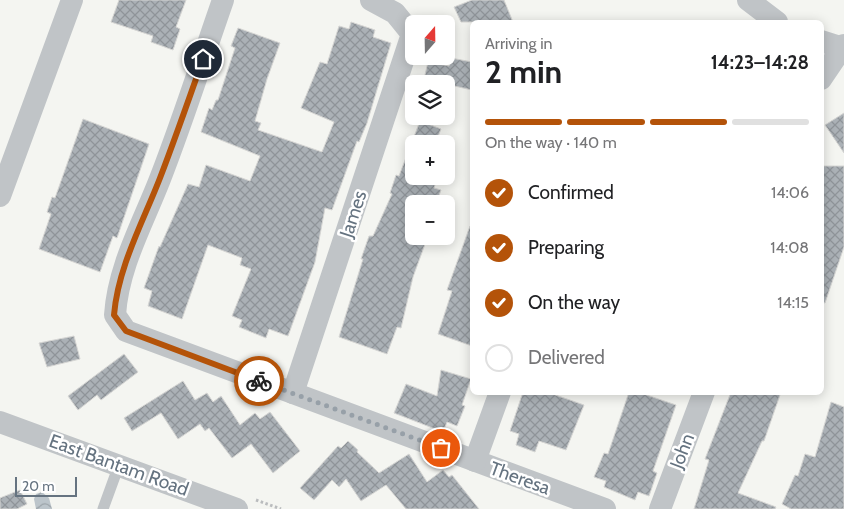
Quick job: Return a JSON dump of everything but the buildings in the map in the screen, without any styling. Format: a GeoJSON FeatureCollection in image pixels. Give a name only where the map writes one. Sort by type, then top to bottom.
{"type":"FeatureCollection","features":[{"type":"Feature","properties":{"kind":"street"},"geometry":{"type":"LineString","coordinates":[[0,196],[72,0]]}},
{"type":"Feature","properties":{"kind":"street","name":"Theresa"},"geometry":{"type":"LineString","coordinates":[[223,0],[116,294],[114,315],[126,331],[604,509]]}},
{"type":"Feature","properties":{"kind":"street","name":"James"},"geometry":{"type":"LineString","coordinates":[[293,393],[412,34],[395,13],[371,0]]}},
{"type":"Feature","properties":{"kind":"street"},"geometry":{"type":"LineString","coordinates":[[748,0],[773,20]]}},
{"type":"Feature","properties":{"kind":"street"},"geometry":{"type":"LineString","coordinates":[[824,42],[843,47],[824,75]]}},
{"type":"Feature","properties":{"kind":"street"},"geometry":{"type":"LineString","coordinates":[[475,461],[499,395]]}},
{"type":"Feature","properties":{"kind":"street","name":"John"},"geometry":{"type":"LineString","coordinates":[[660,509],[703,395]]}},
{"type":"Feature","properties":{"kind":"street","name":"East Bantam Road"},"geometry":{"type":"LineString","coordinates":[[0,422],[236,509]]}},
{"type":"Feature","properties":{"kind":"lane"},"geometry":{"type":"LineString","coordinates":[[103,509],[119,465]]}},
{"type":"Feature","properties":{"kind":"water"},"geometry":{"type":"Polygon","coordinates":[[[42,492],[49,498],[52,509],[36,509],[34,499],[36,494],[42,492]]]}},
{"type":"Feature","properties":{"kind":"way so far"},"geometry":{"type":"LineString","coordinates":[[259,381],[441,448]]}},
{"type":"Feature","properties":{"kind":"route"},"geometry":{"type":"LineString","coordinates":[[203,59],[116,294],[114,315],[126,331],[259,381]]}}]}
